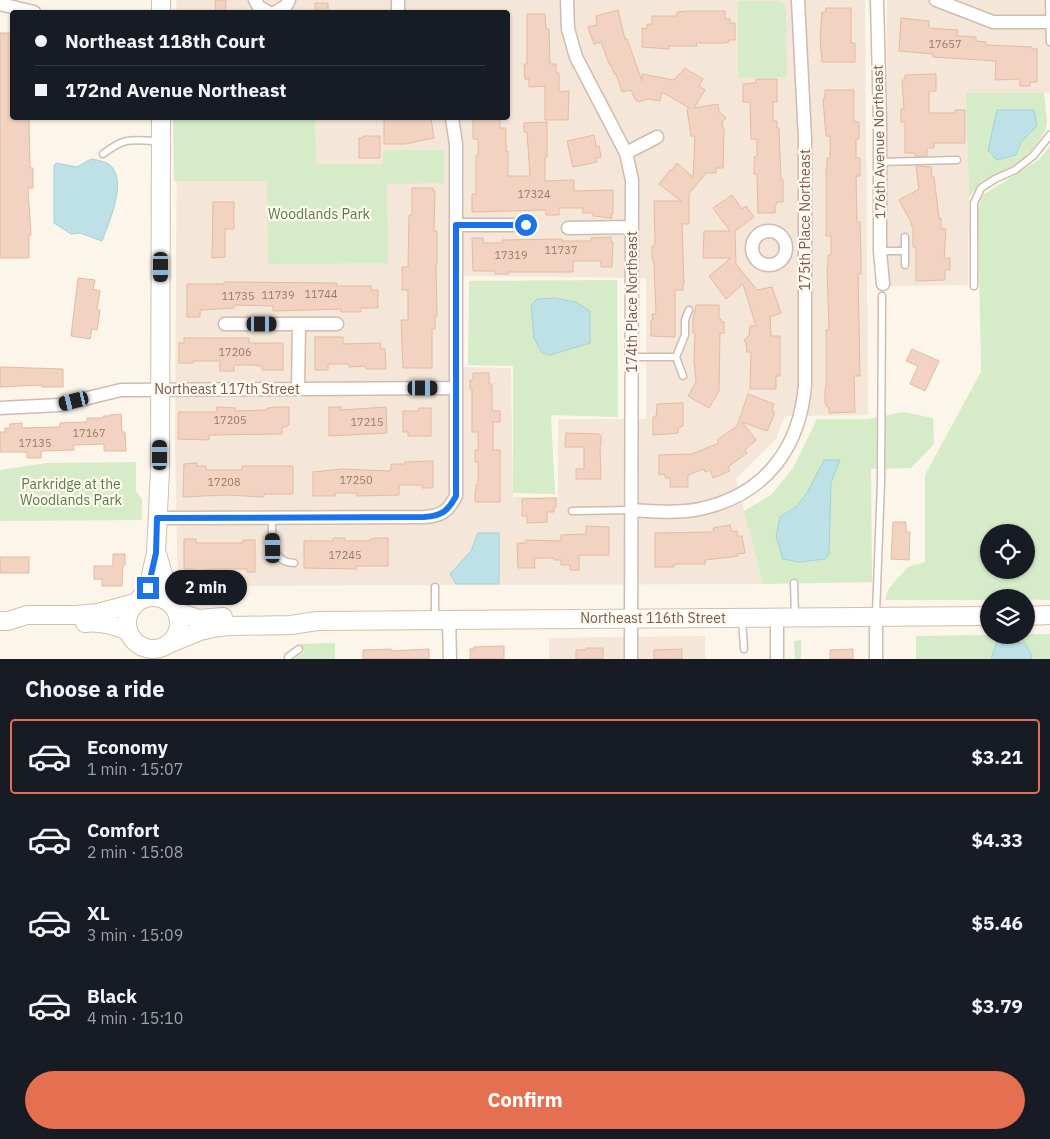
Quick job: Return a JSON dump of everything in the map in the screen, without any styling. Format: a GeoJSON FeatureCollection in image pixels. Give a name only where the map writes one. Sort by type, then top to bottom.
{"type":"FeatureCollection","features":[{"type":"Feature","properties":{"kind":"street"},"geometry":{"type":"LineString","coordinates":[[255,0],[259,7],[264,10]]}},
{"type":"Feature","properties":{"kind":"street"},"geometry":{"type":"LineString","coordinates":[[279,10],[286,6],[289,0]]}},
{"type":"Feature","properties":{"kind":"street","name":"174th Place Northeast"},"geometry":{"type":"LineString","coordinates":[[567,0],[568,29],[576,57],[626,153],[632,180],[631,659]]}},
{"type":"Feature","properties":{"kind":"street","name":"175th Place Northeast"},"geometry":{"type":"LineString","coordinates":[[632,510],[686,511],[704,508],[741,494],[763,478],[779,461],[792,439],[800,418],[805,385],[805,250],[804,139],[798,0]]}},
{"type":"Feature","properties":{"kind":"street","name":"176th Avenue Northeast"},"geometry":{"type":"LineString","coordinates":[[877,0],[882,290]]}},
{"type":"Feature","properties":{"kind":"street"},"geometry":{"type":"LineString","coordinates":[[936,0],[993,22],[1050,22]]}},
{"type":"Feature","properties":{"kind":"street"},"geometry":{"type":"LineString","coordinates":[[0,4],[26,10]]}},
{"type":"Feature","properties":{"kind":"street"},"geometry":{"type":"LineString","coordinates":[[139,659],[127,621],[129,611],[148,588],[156,553],[160,471],[161,120]]}},
{"type":"Feature","properties":{"kind":"street"},"geometry":{"type":"LineString","coordinates":[[157,518],[436,516],[449,508],[456,496],[456,144],[452,120]]}},
{"type":"Feature","properties":{"kind":"street"},"geometry":{"type":"LineString","coordinates":[[626,153],[657,137]]}},
{"type":"Feature","properties":{"kind":"street"},"geometry":{"type":"LineString","coordinates":[[456,225],[526,225]]}},
{"type":"Feature","properties":{"kind":"street"},"geometry":{"type":"LineString","coordinates":[[568,228],[632,227]]}},
{"type":"Feature","properties":{"kind":"street"},"geometry":{"type":"LineString","coordinates":[[786,249],[805,250]]}},
{"type":"Feature","properties":{"kind":"street"},"geometry":{"type":"LineString","coordinates":[[225,324],[337,324]]}},
{"type":"Feature","properties":{"kind":"street"},"geometry":{"type":"LineString","coordinates":[[298,324],[298,389]]}},
{"type":"Feature","properties":{"kind":"street","name":"Northeast 117th Street"},"geometry":{"type":"LineString","coordinates":[[0,408],[59,405],[120,390],[456,388]]}},
{"type":"Feature","properties":{"kind":"street"},"geometry":{"type":"LineString","coordinates":[[4,621],[28,627],[95,622],[108,624],[130,635],[139,645],[147,649],[164,650],[175,638],[180,625],[156,553]]}},
{"type":"Feature","properties":{"kind":"street"},"geometry":{"type":"LineString","coordinates":[[4,621],[27,615],[98,613],[154,596],[162,598],[176,610]]}},
{"type":"Feature","properties":{"kind":"street","name":"Northeast 116th Street"},"geometry":{"type":"LineString","coordinates":[[176,610],[199,619],[253,614],[292,614],[317,620]]}},
{"type":"Feature","properties":{"kind":"street"},"geometry":{"type":"LineString","coordinates":[[1035,616],[1050,615]]}},
{"type":"Feature","properties":{"kind":"street","name":"Northeast 116th Street"},"geometry":{"type":"LineString","coordinates":[[164,650],[200,632],[218,628],[291,625],[317,620],[980,616]]}},
{"type":"Feature","properties":{"kind":"street"},"geometry":{"type":"LineString","coordinates":[[777,618],[777,659]]}},
{"type":"Feature","properties":{"kind":"street"},"geometry":{"type":"LineString","coordinates":[[876,618],[876,659]]}},
{"type":"Feature","properties":{"kind":"street"},"geometry":{"type":"LineString","coordinates":[[442,619],[450,659]]}},
{"type":"Feature","properties":{"kind":"lane"},"geometry":{"type":"LineString","coordinates":[[1049,0],[1050,42]]}},
{"type":"Feature","properties":{"kind":"lane"},"geometry":{"type":"LineString","coordinates":[[974,286],[974,203],[981,188],[1015,170],[1033,156],[1050,135]]}},
{"type":"Feature","properties":{"kind":"lane"},"geometry":{"type":"LineString","coordinates":[[103,154],[114,145],[127,140],[162,141]]}},
{"type":"Feature","properties":{"kind":"lane"},"geometry":{"type":"LineString","coordinates":[[880,162],[957,160]]}},
{"type":"Feature","properties":{"kind":"lane"},"geometry":{"type":"LineString","coordinates":[[905,237],[905,265]]}},
{"type":"Feature","properties":{"kind":"lane"},"geometry":{"type":"LineString","coordinates":[[880,251],[905,251]]}},
{"type":"Feature","properties":{"kind":"lane"},"geometry":{"type":"LineString","coordinates":[[876,618],[881,482],[882,290]]}},
{"type":"Feature","properties":{"kind":"lane"},"geometry":{"type":"LineString","coordinates":[[683,376],[676,357],[685,335],[685,320],[689,310]]}},
{"type":"Feature","properties":{"kind":"lane"},"geometry":{"type":"LineString","coordinates":[[632,357],[676,357]]}},
{"type":"Feature","properties":{"kind":"lane"},"geometry":{"type":"LineString","coordinates":[[572,511],[632,510]]}},
{"type":"Feature","properties":{"kind":"lane"},"geometry":{"type":"LineString","coordinates":[[272,517],[273,548],[280,559],[294,563]]}},
{"type":"Feature","properties":{"kind":"lane"},"geometry":{"type":"LineString","coordinates":[[794,583],[795,618]]}},
{"type":"Feature","properties":{"kind":"lane"},"geometry":{"type":"LineString","coordinates":[[435,587],[442,619]]}},
{"type":"Feature","properties":{"kind":"lane"},"geometry":{"type":"LineString","coordinates":[[742,618],[744,649]]}},
{"type":"Feature","properties":{"kind":"lane"},"geometry":{"type":"LineString","coordinates":[[288,659],[299,649]]}},
{"type":"Feature","properties":{"kind":"shaded area"},"geometry":{"type":"Polygon","coordinates":[[[176,0],[865,0],[868,415],[785,416],[776,439],[736,479],[763,584],[178,586],[175,449],[177,120],[510,120],[510,10],[177,10],[176,0]],[[449,276],[450,367],[511,368],[513,507],[514,497],[558,497],[558,419],[646,419],[646,278],[449,276]]]}},
{"type":"Feature","properties":{"kind":"shaded area"},"geometry":{"type":"Polygon","coordinates":[[[887,0],[1050,0],[1050,93],[966,94],[969,197],[968,285],[886,286],[887,0]]]}},
{"type":"Feature","properties":{"kind":"shaded area"},"geometry":{"type":"Polygon","coordinates":[[[705,636],[705,659],[549,659],[549,638],[705,636]]]}},
{"type":"Feature","properties":{"kind":"green space"},"geometry":{"type":"Polygon","coordinates":[[[738,1],[778,1],[783,3],[786,9],[787,77],[738,78],[738,1]]]}},
{"type":"Feature","properties":{"kind":"green space"},"geometry":{"type":"Polygon","coordinates":[[[966,93],[1044,93],[1047,122],[1045,132],[1034,148],[1022,160],[981,182],[969,197],[966,93]],[[1037,126],[988,152],[997,160],[1016,155],[1021,142],[1037,126]]]}},
{"type":"Feature","properties":{"kind":"green space","name":"Woodlands Park"},"geometry":{"type":"Polygon","coordinates":[[[173,120],[315,120],[316,164],[383,164],[383,150],[444,150],[444,183],[387,184],[388,263],[268,264],[267,181],[174,181],[173,120]]]}},
{"type":"Feature","properties":{"kind":"green space"},"geometry":{"type":"Polygon","coordinates":[[[1050,146],[1050,600],[1035,600],[1035,589],[980,589],[980,600],[885,600],[889,588],[908,567],[925,562],[925,475],[981,372],[978,209],[983,195],[1040,159],[1050,146]]]}},
{"type":"Feature","properties":{"kind":"green space"},"geometry":{"type":"Polygon","coordinates":[[[617,280],[618,417],[551,415],[555,494],[513,493],[513,366],[468,365],[469,281],[617,280]]]}},
{"type":"Feature","properties":{"kind":"green space"},"geometry":{"type":"Polygon","coordinates":[[[903,412],[933,418],[934,444],[911,468],[871,469],[872,582],[763,584],[744,511],[771,495],[793,468],[817,419],[868,419],[903,412]]]}},
{"type":"Feature","properties":{"kind":"green space","name":"Parkridge at the Woodlands Park"},"geometry":{"type":"Polygon","coordinates":[[[136,462],[136,491],[142,499],[142,520],[0,521],[0,470],[47,463],[136,462]]]}},
{"type":"Feature","properties":{"kind":"green space"},"geometry":{"type":"Polygon","coordinates":[[[1035,634],[1050,634],[1050,659],[1031,659],[1032,656],[1026,644],[1035,644],[1035,634]]]}},
{"type":"Feature","properties":{"kind":"green space"},"geometry":{"type":"Polygon","coordinates":[[[980,635],[980,644],[996,644],[991,659],[916,659],[916,636],[980,635]]]}},
{"type":"Feature","properties":{"kind":"green space"},"geometry":{"type":"Polygon","coordinates":[[[801,640],[801,659],[795,659],[794,641],[801,640]]]}},
{"type":"Feature","properties":{"kind":"green space"},"geometry":{"type":"Polygon","coordinates":[[[335,643],[335,659],[294,659],[305,651],[300,644],[335,643]]]}},
{"type":"Feature","properties":{"kind":"water"},"geometry":{"type":"Polygon","coordinates":[[[997,110],[1034,110],[1037,126],[1021,142],[1016,155],[997,160],[988,151],[997,110]]]}},
{"type":"Feature","properties":{"kind":"water"},"geometry":{"type":"Polygon","coordinates":[[[91,159],[110,165],[115,172],[117,181],[115,202],[102,241],[80,233],[71,234],[54,223],[54,166],[56,163],[77,167],[91,159]]]}},
{"type":"Feature","properties":{"kind":"water"},"geometry":{"type":"Polygon","coordinates":[[[554,298],[576,302],[590,311],[590,343],[550,355],[542,353],[534,338],[531,305],[537,299],[554,298]]]}},
{"type":"Feature","properties":{"kind":"water"},"geometry":{"type":"Polygon","coordinates":[[[824,460],[840,460],[831,483],[829,554],[825,559],[799,562],[783,559],[776,536],[780,517],[797,506],[807,493],[824,460]]]}},
{"type":"Feature","properties":{"kind":"water"},"geometry":{"type":"Polygon","coordinates":[[[478,533],[499,533],[499,584],[456,584],[450,574],[471,551],[478,533]]]}},
{"type":"Feature","properties":{"kind":"water"},"geometry":{"type":"Polygon","coordinates":[[[996,644],[1026,644],[1032,656],[1031,659],[991,659],[996,644]]]}},
{"type":"Feature","properties":{"kind":"building"},"geometry":{"type":"Polygon","coordinates":[[[215,0],[226,0],[226,10],[216,10],[215,0]]]}},
{"type":"Feature","properties":{"kind":"building"},"geometry":{"type":"Polygon","coordinates":[[[315,3],[328,3],[328,10],[315,10],[315,3]]]}},
{"type":"Feature","properties":{"kind":"building"},"geometry":{"type":"Polygon","coordinates":[[[826,8],[851,8],[851,43],[855,43],[855,62],[822,62],[820,39],[822,12],[825,12],[826,8]]]}},
{"type":"Feature","properties":{"kind":"building"},"geometry":{"type":"Polygon","coordinates":[[[618,10],[625,39],[627,39],[642,81],[642,74],[674,80],[685,68],[703,79],[699,86],[705,90],[694,108],[718,104],[719,112],[726,118],[722,122],[724,131],[723,168],[716,168],[716,173],[706,173],[689,194],[689,224],[682,224],[684,284],[683,290],[675,290],[675,337],[651,336],[652,314],[656,314],[654,264],[652,258],[652,246],[654,246],[655,242],[654,201],[681,201],[659,184],[677,163],[693,177],[695,136],[691,136],[687,109],[689,108],[662,92],[660,101],[648,99],[639,102],[638,100],[636,101],[631,90],[622,92],[601,42],[594,44],[588,27],[597,25],[596,16],[618,10]]]}},
{"type":"Feature","properties":{"kind":"building"},"geometry":{"type":"Polygon","coordinates":[[[725,11],[725,19],[730,19],[730,23],[735,23],[735,40],[728,40],[729,42],[723,43],[696,43],[697,46],[669,46],[669,49],[642,47],[642,28],[647,29],[647,24],[652,24],[652,16],[677,16],[677,12],[725,11]]]}},
{"type":"Feature","properties":{"kind":"building"},"geometry":{"type":"Polygon","coordinates":[[[527,14],[545,14],[546,29],[549,29],[550,64],[556,64],[556,73],[559,73],[559,92],[569,91],[568,120],[545,120],[545,86],[529,87],[529,79],[525,79],[524,64],[527,64],[527,14]]]}},
{"type":"Feature","properties":{"kind":"building"},"geometry":{"type":"Polygon","coordinates":[[[901,18],[929,21],[929,28],[958,30],[957,36],[976,37],[976,41],[986,42],[986,45],[1032,47],[1032,49],[1037,49],[1037,82],[1030,82],[1030,86],[1020,86],[1020,79],[995,80],[996,61],[933,57],[933,54],[899,51],[901,18]]]}},
{"type":"Feature","properties":{"kind":"building"},"geometry":{"type":"Polygon","coordinates":[[[0,33],[10,33],[10,120],[29,120],[30,168],[33,168],[33,188],[28,188],[31,235],[29,235],[29,258],[0,258],[0,33]]]}},
{"type":"Feature","properties":{"kind":"building"},"geometry":{"type":"Polygon","coordinates":[[[936,74],[936,91],[929,91],[929,113],[955,113],[955,110],[965,110],[965,143],[934,143],[934,148],[927,148],[927,156],[915,156],[915,153],[905,153],[905,122],[901,122],[901,109],[904,109],[902,80],[905,80],[905,75],[936,74]]]}},
{"type":"Feature","properties":{"kind":"building"},"geometry":{"type":"Polygon","coordinates":[[[756,79],[777,79],[777,102],[773,102],[773,121],[777,121],[777,128],[779,128],[783,202],[775,204],[775,213],[758,213],[757,174],[754,174],[757,139],[751,139],[750,102],[743,102],[743,84],[756,83],[756,79]]]}},
{"type":"Feature","properties":{"kind":"building"},"geometry":{"type":"Polygon","coordinates":[[[825,90],[854,90],[854,122],[859,122],[859,139],[856,139],[856,158],[860,158],[860,176],[856,176],[857,222],[860,222],[861,255],[861,274],[858,274],[860,376],[854,376],[855,412],[829,413],[829,407],[825,404],[826,330],[829,330],[827,266],[828,255],[831,255],[831,236],[826,236],[826,168],[827,158],[830,158],[830,136],[826,136],[823,99],[825,99],[825,90]]]}},
{"type":"Feature","properties":{"kind":"building"},"geometry":{"type":"Polygon","coordinates":[[[384,120],[431,120],[434,138],[405,144],[384,144],[384,120]]]}},
{"type":"Feature","properties":{"kind":"building"},"geometry":{"type":"Polygon","coordinates":[[[473,120],[500,120],[500,128],[506,128],[508,176],[530,176],[527,132],[524,132],[524,123],[547,122],[545,181],[574,180],[574,191],[613,190],[612,218],[593,216],[593,213],[583,213],[583,208],[559,208],[559,215],[546,215],[546,210],[472,212],[472,194],[476,194],[476,156],[478,156],[478,139],[473,139],[473,120]]]}},
{"type":"Feature","properties":{"kind":"building"},"geometry":{"type":"Polygon","coordinates":[[[594,135],[601,157],[596,158],[597,162],[573,167],[567,141],[594,135]]]}},
{"type":"Feature","properties":{"kind":"building"},"geometry":{"type":"Polygon","coordinates":[[[363,136],[380,136],[380,158],[359,158],[359,138],[363,138],[363,136]]]}},
{"type":"Feature","properties":{"kind":"building"},"geometry":{"type":"Polygon","coordinates":[[[916,166],[931,167],[932,177],[934,177],[941,229],[946,229],[944,259],[950,258],[950,270],[945,270],[945,280],[916,281],[916,247],[913,247],[913,226],[911,226],[911,222],[899,200],[919,189],[916,166]]]}},
{"type":"Feature","properties":{"kind":"building"},"geometry":{"type":"Polygon","coordinates":[[[412,188],[433,188],[433,191],[435,191],[434,231],[437,231],[437,316],[435,316],[435,329],[432,329],[432,368],[403,368],[401,320],[408,320],[408,290],[402,290],[402,267],[408,267],[409,215],[412,215],[412,188]]]}},
{"type":"Feature","properties":{"kind":"building"},"geometry":{"type":"Polygon","coordinates":[[[732,195],[742,209],[746,206],[754,217],[735,231],[736,264],[757,290],[772,287],[781,313],[770,317],[771,336],[780,336],[780,376],[776,376],[776,389],[750,389],[751,352],[747,352],[744,340],[749,336],[750,326],[756,326],[743,284],[726,299],[709,276],[731,258],[703,258],[704,231],[730,231],[713,208],[732,195]]]}},
{"type":"Feature","properties":{"kind":"building"},"geometry":{"type":"Polygon","coordinates":[[[213,202],[234,202],[234,229],[225,229],[225,257],[212,258],[213,202]]]}},
{"type":"Feature","properties":{"kind":"building"},"geometry":{"type":"Polygon","coordinates":[[[611,237],[611,242],[613,242],[612,267],[601,267],[601,261],[573,261],[573,272],[508,272],[508,274],[495,274],[495,271],[473,271],[472,238],[483,238],[483,243],[502,243],[502,240],[562,239],[562,241],[591,241],[591,238],[611,237]]]}},
{"type":"Feature","properties":{"kind":"building"},"geometry":{"type":"Polygon","coordinates":[[[78,278],[95,280],[93,289],[100,291],[97,310],[100,310],[97,330],[92,329],[90,339],[71,336],[78,278]]]}},
{"type":"Feature","properties":{"kind":"building"},"geometry":{"type":"Polygon","coordinates":[[[224,282],[337,283],[337,286],[371,286],[371,290],[378,290],[378,308],[361,308],[361,312],[341,312],[341,309],[273,311],[273,306],[234,305],[234,308],[200,310],[200,317],[187,317],[187,284],[224,284],[224,282]]]}},
{"type":"Feature","properties":{"kind":"building"},"geometry":{"type":"Polygon","coordinates":[[[696,305],[719,305],[719,318],[721,322],[724,322],[724,333],[720,333],[719,391],[709,408],[688,396],[696,382],[693,321],[696,305]]]}},
{"type":"Feature","properties":{"kind":"building"},"geometry":{"type":"Polygon","coordinates":[[[315,337],[343,337],[343,344],[380,343],[381,349],[385,349],[386,369],[366,369],[365,366],[349,367],[349,364],[328,364],[328,370],[315,370],[315,337]]]}},
{"type":"Feature","properties":{"kind":"building"},"geometry":{"type":"Polygon","coordinates":[[[184,338],[249,338],[249,343],[283,343],[283,370],[262,370],[262,366],[234,365],[234,371],[220,371],[220,361],[179,363],[179,343],[184,343],[184,338]]]}},
{"type":"Feature","properties":{"kind":"building"},"geometry":{"type":"Polygon","coordinates":[[[912,349],[939,361],[925,391],[910,384],[918,366],[906,361],[912,349]]]}},
{"type":"Feature","properties":{"kind":"building"},"geometry":{"type":"Polygon","coordinates":[[[0,367],[63,369],[63,387],[42,387],[42,385],[0,387],[0,367]]]}},
{"type":"Feature","properties":{"kind":"building"},"geometry":{"type":"Polygon","coordinates":[[[473,373],[489,373],[489,384],[492,384],[492,411],[500,411],[500,422],[493,422],[493,450],[500,450],[500,502],[475,502],[475,490],[476,485],[478,485],[478,462],[475,462],[475,450],[478,450],[478,432],[472,432],[472,389],[470,389],[470,380],[473,380],[473,373]]]}},
{"type":"Feature","properties":{"kind":"building"},"geometry":{"type":"Polygon","coordinates":[[[748,394],[774,404],[772,410],[774,415],[767,431],[742,422],[756,440],[745,450],[747,453],[728,467],[730,471],[713,478],[710,470],[705,472],[704,469],[688,475],[688,487],[670,487],[670,478],[665,478],[665,474],[659,475],[659,455],[692,454],[719,443],[717,440],[737,426],[748,394]]]}},
{"type":"Feature","properties":{"kind":"building"},"geometry":{"type":"Polygon","coordinates":[[[683,403],[683,426],[678,428],[678,433],[653,435],[653,417],[656,417],[657,404],[683,403]]]}},
{"type":"Feature","properties":{"kind":"building"},"geometry":{"type":"Polygon","coordinates":[[[217,407],[235,408],[235,411],[289,407],[289,425],[282,427],[282,434],[209,435],[209,440],[178,439],[179,412],[215,412],[217,407]]]}},
{"type":"Feature","properties":{"kind":"building"},"geometry":{"type":"Polygon","coordinates":[[[329,407],[341,407],[341,410],[386,407],[387,433],[329,436],[329,407]]]}},
{"type":"Feature","properties":{"kind":"building"},"geometry":{"type":"Polygon","coordinates":[[[419,408],[431,408],[431,436],[408,436],[408,432],[403,432],[403,411],[419,411],[419,408]]]}},
{"type":"Feature","properties":{"kind":"building"},"geometry":{"type":"Polygon","coordinates":[[[121,414],[122,432],[125,432],[126,451],[104,451],[104,444],[73,445],[74,450],[41,451],[41,458],[27,458],[27,452],[0,452],[0,432],[5,432],[5,428],[10,428],[10,424],[22,423],[22,428],[60,427],[60,423],[87,422],[87,418],[103,418],[103,416],[121,414]]]}},
{"type":"Feature","properties":{"kind":"building"},"geometry":{"type":"Polygon","coordinates":[[[566,433],[598,434],[601,436],[601,479],[576,479],[576,469],[584,469],[584,447],[565,447],[566,433]]]}},
{"type":"Feature","properties":{"kind":"building"},"geometry":{"type":"Polygon","coordinates":[[[433,461],[433,488],[422,488],[422,485],[399,485],[399,495],[357,496],[357,493],[335,493],[335,496],[313,496],[313,472],[342,469],[389,471],[391,470],[391,464],[433,461]]]}},
{"type":"Feature","properties":{"kind":"building"},"geometry":{"type":"Polygon","coordinates":[[[197,463],[197,466],[206,466],[206,470],[242,470],[242,466],[293,466],[293,494],[264,494],[264,497],[225,495],[183,497],[184,464],[197,463]]]}},
{"type":"Feature","properties":{"kind":"building"},"geometry":{"type":"Polygon","coordinates":[[[556,498],[554,512],[547,512],[547,522],[527,523],[527,516],[522,516],[522,499],[556,498]]]}},
{"type":"Feature","properties":{"kind":"building"},"geometry":{"type":"Polygon","coordinates":[[[893,522],[906,522],[906,532],[910,532],[909,560],[891,559],[893,522]]]}},
{"type":"Feature","properties":{"kind":"building"},"geometry":{"type":"Polygon","coordinates":[[[730,525],[732,532],[737,531],[737,536],[742,536],[745,553],[737,554],[738,556],[705,560],[705,564],[674,564],[674,567],[655,567],[655,533],[714,532],[713,528],[730,525]]]}},
{"type":"Feature","properties":{"kind":"building"},"geometry":{"type":"Polygon","coordinates":[[[586,526],[609,527],[609,555],[579,555],[579,570],[570,570],[570,565],[561,565],[561,560],[554,560],[554,558],[534,558],[535,568],[518,568],[517,543],[526,543],[526,540],[561,541],[561,535],[586,534],[586,526]]]}},
{"type":"Feature","properties":{"kind":"building"},"geometry":{"type":"Polygon","coordinates":[[[333,538],[345,538],[345,541],[370,541],[370,539],[375,538],[388,538],[388,566],[356,566],[356,569],[304,568],[304,541],[333,541],[333,538]]]}},
{"type":"Feature","properties":{"kind":"building"},"geometry":{"type":"Polygon","coordinates":[[[184,539],[196,539],[196,543],[243,543],[243,540],[255,540],[255,572],[247,572],[247,569],[212,569],[205,570],[204,574],[194,573],[194,569],[184,569],[184,539]]]}},
{"type":"Feature","properties":{"kind":"building"},"geometry":{"type":"Polygon","coordinates":[[[113,554],[125,554],[122,586],[102,586],[102,579],[94,579],[94,566],[113,566],[113,554]]]}},
{"type":"Feature","properties":{"kind":"building"},"geometry":{"type":"Polygon","coordinates":[[[0,557],[29,557],[29,573],[0,573],[0,557]]]}},
{"type":"Feature","properties":{"kind":"building"},"geometry":{"type":"Polygon","coordinates":[[[504,646],[504,659],[470,659],[470,649],[474,649],[474,647],[504,646]]]}},
{"type":"Feature","properties":{"kind":"building"},"geometry":{"type":"Polygon","coordinates":[[[586,648],[603,648],[603,659],[576,659],[576,650],[586,650],[586,648]]]}},
{"type":"Feature","properties":{"kind":"building"},"geometry":{"type":"Polygon","coordinates":[[[391,649],[391,651],[429,649],[429,659],[363,659],[363,650],[391,649]]]}},
{"type":"Feature","properties":{"kind":"building"},"geometry":{"type":"Polygon","coordinates":[[[682,649],[682,659],[654,659],[654,650],[682,649]]]}},
{"type":"Feature","properties":{"kind":"building"},"geometry":{"type":"Polygon","coordinates":[[[853,649],[853,659],[830,659],[830,650],[853,649]]]}},
{"type":"Feature","properties":{"kind":"route"},"geometry":{"type":"LineString","coordinates":[[148,588],[156,553],[157,518],[424,517],[436,516],[449,508],[456,496],[456,225],[526,225]]}}]}
